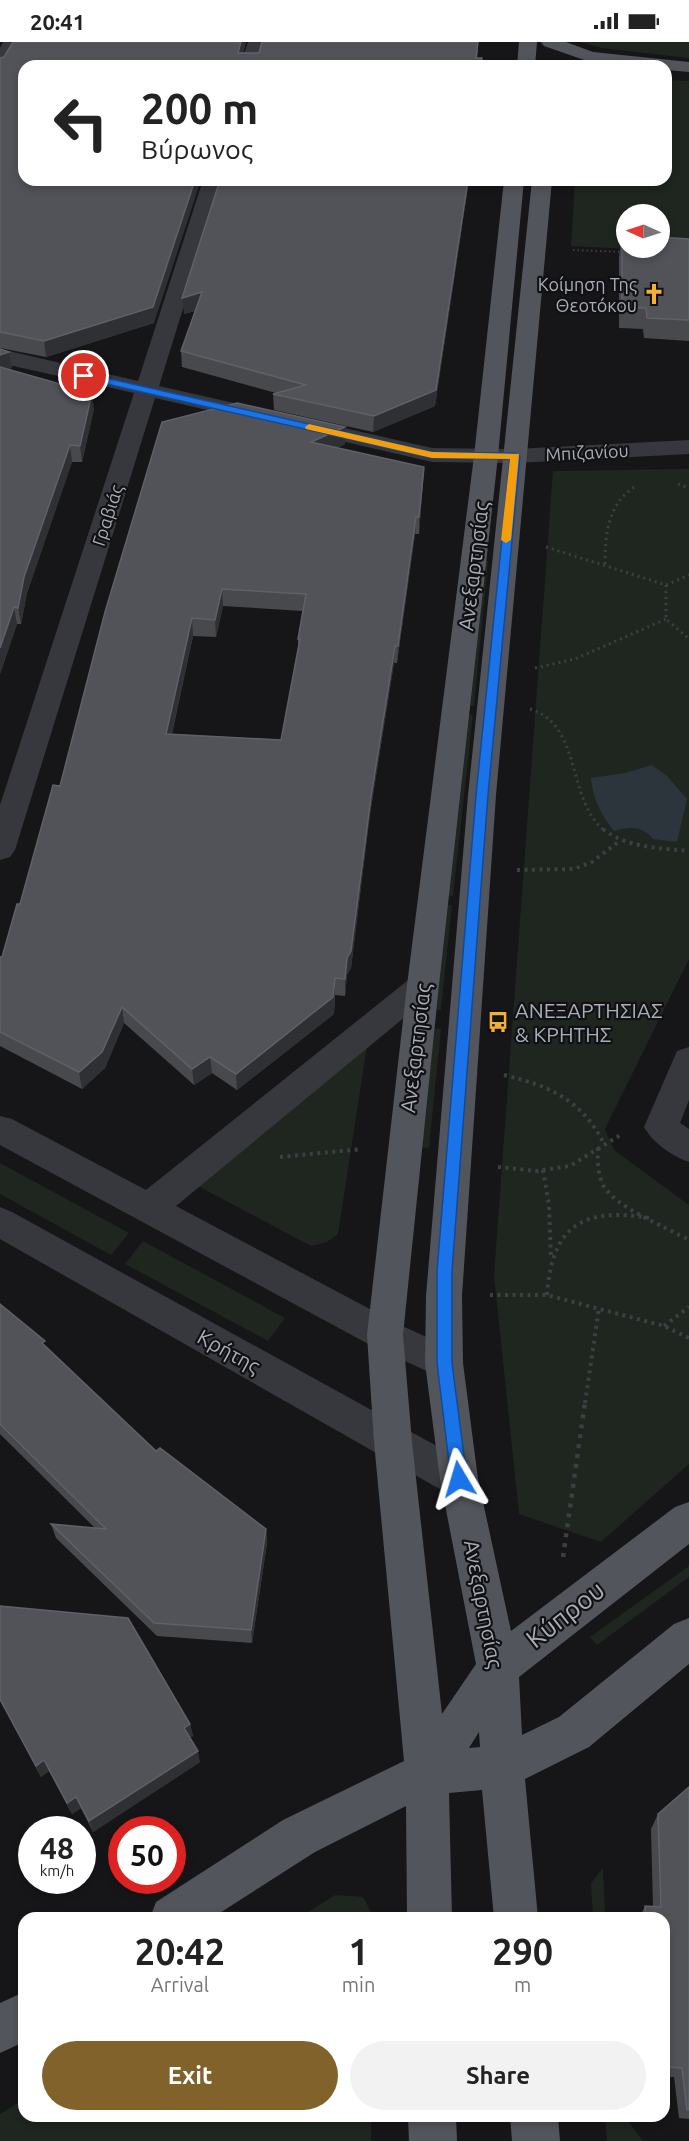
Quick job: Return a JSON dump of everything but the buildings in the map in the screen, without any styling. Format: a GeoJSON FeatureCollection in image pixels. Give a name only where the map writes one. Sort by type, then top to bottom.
{"type":"FeatureCollection","features":[{"type":"Feature","properties":{"kind":"main road"},"geometry":{"type":"LineString","coordinates":[[526,60],[528,42]]}},
{"type":"Feature","properties":{"kind":"main road"},"geometry":{"type":"LineString","coordinates":[[550,42],[590,57]]}},
{"type":"Feature","properties":{"kind":"main road"},"geometry":{"type":"LineString","coordinates":[[563,60],[590,57],[620,60]]}},
{"type":"Feature","properties":{"kind":"main road"},"geometry":{"type":"LineString","coordinates":[[672,65],[689,67]]}},
{"type":"Feature","properties":{"kind":"main road","name":"Ανεξαρτησίας"},"geometry":{"type":"LineString","coordinates":[[430,1912],[428,1773],[393,1442],[385,1335],[404,1145],[486,456],[513,186]]}},
{"type":"Feature","properties":{"kind":"main road","name":"Ανεξαρτησίας"},"geometry":{"type":"LineString","coordinates":[[515,1912],[502,1767],[498,1668],[459,1479],[444,1363],[444,1296],[491,705],[541,186]]}},
{"type":"Feature","properties":{"kind":"main road","name":"Κύπρου"},"geometry":{"type":"LineString","coordinates":[[428,1773],[498,1668],[553,1623],[689,1520]]}},
{"type":"Feature","properties":{"kind":"main road"},"geometry":{"type":"LineString","coordinates":[[181,1912],[299,1836],[428,1773],[502,1767],[574,1732],[689,1638]]}},
{"type":"Feature","properties":{"kind":"main road"},"geometry":{"type":"LineString","coordinates":[[0,2030],[18,2019]]}},
{"type":"Feature","properties":{"kind":"main road"},"geometry":{"type":"LineString","coordinates":[[432,2122],[433,2141]]}},
{"type":"Feature","properties":{"kind":"main road"},"geometry":{"type":"LineString","coordinates":[[534,2122],[536,2141]]}},
{"type":"Feature","properties":{"kind":"street"},"geometry":{"type":"LineString","coordinates":[[0,66],[12,42]]}},
{"type":"Feature","properties":{"kind":"street"},"geometry":{"type":"LineString","coordinates":[[251,60],[256,42]]}},
{"type":"Feature","properties":{"kind":"street","name":"Γραβιάς"},"geometry":{"type":"LineString","coordinates":[[0,850],[211,186]]}},
{"type":"Feature","properties":{"kind":"street","name":"Μπιζανίου"},"geometry":{"type":"LineString","coordinates":[[0,356],[432,455],[515,456],[689,447]]}},
{"type":"Feature","properties":{"kind":"street"},"geometry":{"type":"LineString","coordinates":[[149,1208],[423,985]]}},
{"type":"Feature","properties":{"kind":"street"},"geometry":{"type":"LineString","coordinates":[[689,1060],[661,1127],[689,1148]]}},
{"type":"Feature","properties":{"kind":"street"},"geometry":{"type":"LineString","coordinates":[[0,1129],[385,1335],[444,1363]]}},
{"type":"Feature","properties":{"kind":"street","name":"Κρήτης"},"geometry":{"type":"LineString","coordinates":[[0,1222],[459,1479]]}},
{"type":"Feature","properties":{"kind":"path"},"geometry":{"type":"LineString","coordinates":[[535,248],[616,252]]}},
{"type":"Feature","properties":{"kind":"path"},"geometry":{"type":"LineString","coordinates":[[605,564],[606,538],[613,508],[619,497],[631,488],[644,483]]}},
{"type":"Feature","properties":{"kind":"path"},"geometry":{"type":"LineString","coordinates":[[669,483],[689,488]]}},
{"type":"Feature","properties":{"kind":"path"},"geometry":{"type":"LineString","coordinates":[[506,539],[561,549],[632,576],[666,585],[689,574]]}},
{"type":"Feature","properties":{"kind":"path"},"geometry":{"type":"LineString","coordinates":[[666,585],[666,619],[689,639]]}},
{"type":"Feature","properties":{"kind":"path"},"geometry":{"type":"LineString","coordinates":[[494,675],[575,659],[666,619]]}},
{"type":"Feature","properties":{"kind":"path"},"geometry":{"type":"LineString","coordinates":[[491,705],[529,709],[545,714],[551,720],[559,732],[581,794],[593,819],[610,836],[689,851]]}},
{"type":"Feature","properties":{"kind":"path"},"geometry":{"type":"LineString","coordinates":[[477,867],[534,871],[574,869],[592,862],[621,839]]}},
{"type":"Feature","properties":{"kind":"path"},"geometry":{"type":"LineString","coordinates":[[461,1066],[537,1083],[573,1102],[591,1119],[603,1144]]}},
{"type":"Feature","properties":{"kind":"path"},"geometry":{"type":"LineString","coordinates":[[453,1162],[543,1170],[570,1166],[620,1135],[661,1127]]}},
{"type":"Feature","properties":{"kind":"path"},"geometry":{"type":"LineString","coordinates":[[202,1165],[404,1145]]}},
{"type":"Feature","properties":{"kind":"path"},"geometry":{"type":"LineString","coordinates":[[598,1148],[597,1164],[606,1189],[620,1201],[689,1240]]}},
{"type":"Feature","properties":{"kind":"path"},"geometry":{"type":"LineString","coordinates":[[543,1170],[549,1205],[551,1260],[547,1295]]}},
{"type":"Feature","properties":{"kind":"path"},"geometry":{"type":"LineString","coordinates":[[551,1260],[560,1242],[579,1221],[589,1216],[626,1213],[650,1218]]}},
{"type":"Feature","properties":{"kind":"path"},"geometry":{"type":"LineString","coordinates":[[444,1296],[547,1295],[664,1326],[689,1338]]}},
{"type":"Feature","properties":{"kind":"path"},"geometry":{"type":"LineString","coordinates":[[664,1326],[689,1307]]}},
{"type":"Feature","properties":{"kind":"path"},"geometry":{"type":"LineString","coordinates":[[553,1623],[599,1308]]}},
{"type":"Feature","properties":{"kind":"shaded area"},"geometry":{"type":"Polygon","coordinates":[[[580,42],[689,42],[689,58],[602,48],[580,42]]]}},
{"type":"Feature","properties":{"kind":"shaded area"},"geometry":{"type":"Polygon","coordinates":[[[672,80],[689,81],[689,252],[670,251],[670,204],[616,204],[616,248],[571,246],[575,186],[672,186],[672,80]]]}},
{"type":"Feature","properties":{"kind":"shaded area"},"geometry":{"type":"Polygon","coordinates":[[[689,469],[689,959],[605,1129],[614,1150],[689,1205],[689,1464],[601,1542],[519,1514],[494,1275],[553,471],[689,469]]]}},
{"type":"Feature","properties":{"kind":"shaded area"},"geometry":{"type":"Polygon","coordinates":[[[481,561],[488,561],[474,706],[466,706],[481,561]]]}},
{"type":"Feature","properties":{"kind":"shaded area"},"geometry":{"type":"Polygon","coordinates":[[[465,714],[473,715],[453,896],[446,895],[465,714]]]}},
{"type":"Feature","properties":{"kind":"shaded area"},"geometry":{"type":"Polygon","coordinates":[[[652,765],[667,776],[687,799],[677,842],[653,839],[649,834],[635,828],[614,831],[596,800],[591,778],[625,773],[652,765]]]}},
{"type":"Feature","properties":{"kind":"shaded area"},"geometry":{"type":"Polygon","coordinates":[[[441,904],[452,905],[441,1010],[430,1009],[441,904]]]}},
{"type":"Feature","properties":{"kind":"shaded area"},"geometry":{"type":"Polygon","coordinates":[[[370,1026],[338,1234],[327,1242],[311,1246],[196,1185],[370,1026]]]}},
{"type":"Feature","properties":{"kind":"shaded area"},"geometry":{"type":"Polygon","coordinates":[[[429,1028],[441,1029],[429,1148],[416,1147],[429,1028]]]}},
{"type":"Feature","properties":{"kind":"shaded area"},"geometry":{"type":"Polygon","coordinates":[[[0,1163],[129,1233],[111,1255],[0,1194],[0,1163]]]}},
{"type":"Feature","properties":{"kind":"shaded area"},"geometry":{"type":"Polygon","coordinates":[[[143,1241],[285,1318],[268,1341],[125,1264],[143,1241]]]}},
{"type":"Feature","properties":{"kind":"shaded area"},"geometry":{"type":"Polygon","coordinates":[[[689,1566],[689,1577],[597,1645],[590,1637],[689,1566]]]}},
{"type":"Feature","properties":{"kind":"shaded area"},"geometry":{"type":"Polygon","coordinates":[[[603,1868],[605,1912],[593,1912],[591,1883],[603,1868]]]}},
{"type":"Feature","properties":{"kind":"shaded area"},"geometry":{"type":"Polygon","coordinates":[[[335,1895],[363,1897],[371,1912],[308,1912],[335,1895]]]}},
{"type":"Feature","properties":{"kind":"shaded area"},"geometry":{"type":"Polygon","coordinates":[[[18,2103],[18,2122],[371,2122],[371,2141],[0,2141],[0,2114],[18,2103]]]}},
{"type":"Feature","properties":{"kind":"shaded area"},"geometry":{"type":"Polygon","coordinates":[[[605,2122],[629,2122],[643,2141],[607,2141],[605,2122]]]}},
{"type":"Feature","properties":{"kind":"slow traffic"},"geometry":{"type":"LineString","coordinates":[[309,427],[432,455],[515,456],[506,540]]}},
{"type":"Feature","properties":{"kind":"place","name":"Κοίμηση Της Θεοτόκου"},"geometry":{"type":"Point","coordinates":[654,294]}},
{"type":"Feature","properties":{"kind":"place","name":"ΑΝΕΞΑΡΤΗΣΙΑΣ & ΚΡΗΤΗΣ"},"geometry":{"type":"Point","coordinates":[498,1022]}},
{"type":"Feature","properties":{"kind":"route"},"geometry":{"type":"LineString","coordinates":[[84,376],[432,455],[515,456],[482,795],[444,1271],[444,1363],[459,1479]]}}]}
